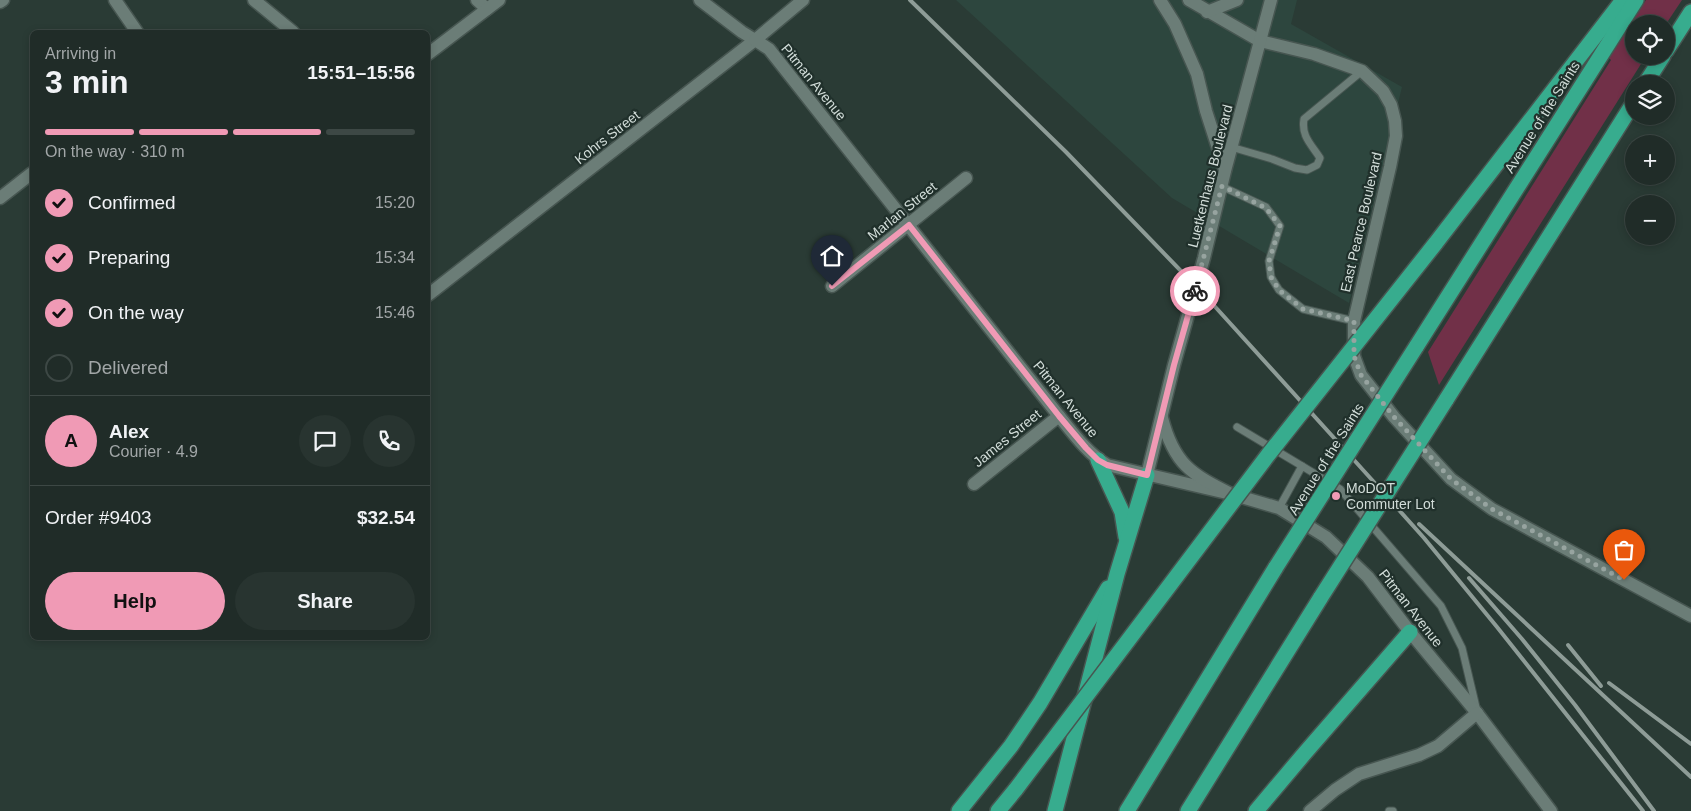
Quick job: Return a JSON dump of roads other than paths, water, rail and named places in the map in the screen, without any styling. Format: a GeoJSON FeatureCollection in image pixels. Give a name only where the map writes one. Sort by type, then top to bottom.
{"type":"FeatureCollection","features":[{"type":"Feature","properties":{"kind":"highway"},"geometry":{"type":"LineString","coordinates":[[998,811],[1268,455],[1435,244],[1622,0]]}},
{"type":"Feature","properties":{"kind":"highway","name":"Avenue of the Saints"},"geometry":{"type":"LineString","coordinates":[[1127,811],[1276,567],[1636,0]]}},
{"type":"Feature","properties":{"kind":"highway"},"geometry":{"type":"LineString","coordinates":[[1675,37],[1691,12]]}},
{"type":"Feature","properties":{"kind":"highway"},"geometry":{"type":"LineString","coordinates":[[1188,811],[1625,116]]}},
{"type":"Feature","properties":{"kind":"highway"},"geometry":{"type":"LineString","coordinates":[[1098,460],[1122,512],[1127,542]]}},
{"type":"Feature","properties":{"kind":"highway"},"geometry":{"type":"LineString","coordinates":[[1055,811],[1117,574],[1147,475]]}},
{"type":"Feature","properties":{"kind":"highway"},"geometry":{"type":"LineString","coordinates":[[959,811],[1011,746],[1040,703],[1117,574]]}},
{"type":"Feature","properties":{"kind":"highway"},"geometry":{"type":"LineString","coordinates":[[1256,811],[1410,632]]}},
{"type":"Feature","properties":{"kind":"street"},"geometry":{"type":"LineString","coordinates":[[114,0],[136,30]]}},
{"type":"Feature","properties":{"kind":"street"},"geometry":{"type":"LineString","coordinates":[[254,0],[291,30]]}},
{"type":"Feature","properties":{"kind":"street"},"geometry":{"type":"LineString","coordinates":[[430,52],[482,5],[499,0]]}},
{"type":"Feature","properties":{"kind":"street","name":"Pitman Avenue"},"geometry":{"type":"LineString","coordinates":[[700,0],[742,32],[769,49],[1059,416],[1098,460],[1107,465],[1231,494],[1279,508],[1326,537],[1368,577],[1410,632],[1477,713],[1551,811]]}},
{"type":"Feature","properties":{"kind":"street","name":"Kohrs Street"},"geometry":{"type":"LineString","coordinates":[[430,294],[755,40],[803,0]]}},
{"type":"Feature","properties":{"kind":"street"},"geometry":{"type":"LineString","coordinates":[[1160,0],[1175,24],[1197,74],[1206,111],[1225,171]]}},
{"type":"Feature","properties":{"kind":"street","name":"East Pearce Boulevard"},"geometry":{"type":"LineString","coordinates":[[1189,0],[1260,41],[1314,54],[1362,72],[1388,98],[1396,121],[1396,136],[1354,321],[1354,356],[1361,375],[1394,417],[1451,479],[1492,509],[1691,616]]}},
{"type":"Feature","properties":{"kind":"street"},"geometry":{"type":"LineString","coordinates":[[1207,12],[1237,0]]}},
{"type":"Feature","properties":{"kind":"street","name":"Luetkenhaus Boulevard"},"geometry":{"type":"LineString","coordinates":[[1147,475],[1231,147],[1271,0]]}},
{"type":"Feature","properties":{"kind":"street"},"geometry":{"type":"LineString","coordinates":[[0,198],[30,175]]}},
{"type":"Feature","properties":{"kind":"street","name":"Marlan Street"},"geometry":{"type":"LineString","coordinates":[[832,286],[966,178]]}},
{"type":"Feature","properties":{"kind":"street","name":"James Street"},"geometry":{"type":"LineString","coordinates":[[974,484],[1059,416]]}},
{"type":"Feature","properties":{"kind":"street"},"geometry":{"type":"LineString","coordinates":[[1162,416],[1170,443],[1184,464],[1192,473],[1231,494]]}},
{"type":"Feature","properties":{"kind":"street"},"geometry":{"type":"LineString","coordinates":[[1315,809],[1359,774],[1419,755],[1438,746],[1477,713]]}},
{"type":"Feature","properties":{"kind":"lane"},"geometry":{"type":"LineString","coordinates":[[1231,147],[1295,168],[1307,170],[1317,165],[1320,158],[1304,134],[1302,129],[1304,119],[1362,72]]}},
{"type":"Feature","properties":{"kind":"lane"},"geometry":{"type":"LineString","coordinates":[[1222,186],[1266,208],[1280,226],[1269,261],[1271,277],[1279,290],[1303,309],[1354,321]]}},
{"type":"Feature","properties":{"kind":"lane"},"geometry":{"type":"LineString","coordinates":[[1237,427],[1340,489],[1441,606],[1462,648],[1477,713]]}},
{"type":"Feature","properties":{"kind":"lane"},"geometry":{"type":"LineString","coordinates":[[1279,508],[1302,466]]}},
{"type":"Feature","properties":{"kind":"railway"},"geometry":{"type":"LineString","coordinates":[[910,0],[1066,152],[1209,300],[1373,481],[1424,538],[1497,627],[1643,811]]}},
{"type":"Feature","properties":{"kind":"railway"},"geometry":{"type":"LineString","coordinates":[[1419,524],[1691,777]]}},
{"type":"Feature","properties":{"kind":"railway"},"geometry":{"type":"LineString","coordinates":[[1469,578],[1522,639],[1575,705],[1654,811]]}},
{"type":"Feature","properties":{"kind":"railway"},"geometry":{"type":"LineString","coordinates":[[1568,645],[1601,686]]}},
{"type":"Feature","properties":{"kind":"railway"},"geometry":{"type":"LineString","coordinates":[[1609,683],[1691,744]]}},
{"type":"Feature","properties":{"kind":"place","name":"MoDOT Commuter Lot"},"geometry":{"type":"Point","coordinates":[1336,496]}}]}
